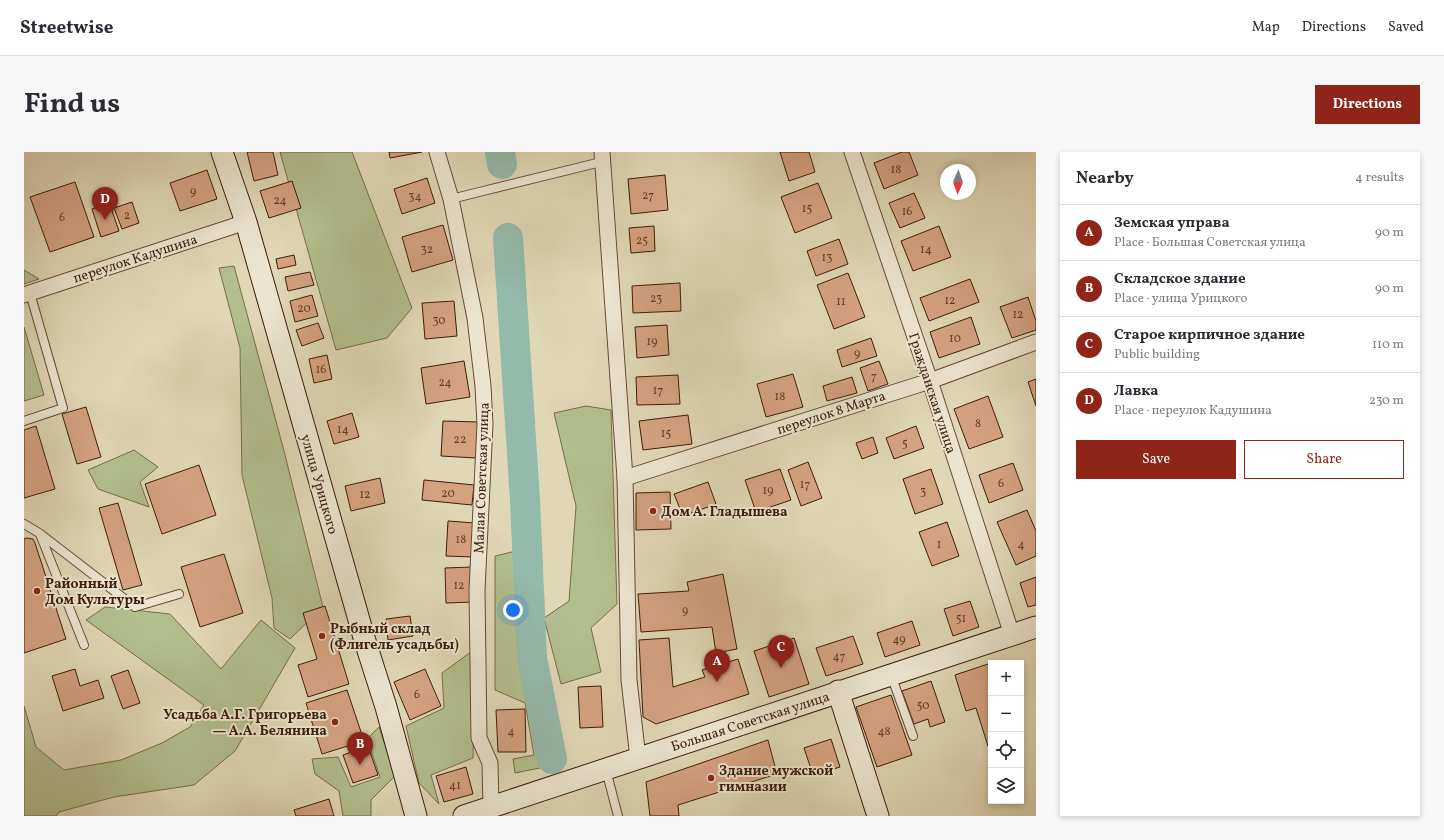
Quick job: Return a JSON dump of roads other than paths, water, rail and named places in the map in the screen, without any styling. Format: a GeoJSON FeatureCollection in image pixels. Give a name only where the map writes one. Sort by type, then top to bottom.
{"type":"FeatureCollection","features":[{"type":"Feature","properties":{"kind":"main road","name":"улица Урицкого"},"geometry":{"type":"LineString","coordinates":[[222,152],[246,222],[416,816]]}},
{"type":"Feature","properties":{"kind":"main road","name":"Большая Советская улица"},"geometry":{"type":"LineString","coordinates":[[464,816],[838,691],[1036,628]]}},
{"type":"Feature","properties":{"kind":"main road"},"geometry":{"type":"LineString","coordinates":[[838,691],[878,816]]}},
{"type":"Feature","properties":{"kind":"street","name":"Малая Советская улица"},"geometry":{"type":"LineString","coordinates":[[437,152],[451,199],[475,318],[483,386],[484,424],[478,590],[479,738],[490,763],[491,807]]}},
{"type":"Feature","properties":{"kind":"street","name":"Гражданская улица"},"geometry":{"type":"LineString","coordinates":[[852,152],[930,381],[1012,635]]}},
{"type":"Feature","properties":{"kind":"street"},"geometry":{"type":"LineString","coordinates":[[602,157],[625,478],[629,680],[638,758]]}},
{"type":"Feature","properties":{"kind":"street","name":"переулок Кадушина"},"geometry":{"type":"LineString","coordinates":[[27,294],[246,222]]}},
{"type":"Feature","properties":{"kind":"street","name":"переулок 8 Марта"},"geometry":{"type":"LineString","coordinates":[[625,478],[930,381],[1036,342]]}},
{"type":"Feature","properties":{"kind":"lane"},"geometry":{"type":"LineString","coordinates":[[451,199],[602,157]]}},
{"type":"Feature","properties":{"kind":"lane"},"geometry":{"type":"LineString","coordinates":[[24,421],[63,408],[27,294]]}},
{"type":"Feature","properties":{"kind":"lane"},"geometry":{"type":"LineString","coordinates":[[24,524],[39,533],[135,607],[179,594]]}},
{"type":"Feature","properties":{"kind":"lane"},"geometry":{"type":"LineString","coordinates":[[39,533],[57,573],[84,645]]}},
{"type":"Feature","properties":{"kind":"lane"},"geometry":{"type":"LineString","coordinates":[[891,675],[913,736]]}},
{"type":"Feature","properties":{"kind":"lane"},"geometry":{"type":"LineString","coordinates":[[605,769],[618,816]]}},
{"type":"Feature","properties":{"kind":"waterway"},"geometry":{"type":"LineString","coordinates":[[500,152],[502,164]]}},
{"type":"Feature","properties":{"kind":"waterway"},"geometry":{"type":"LineString","coordinates":[[508,238],[525,500],[532,658],[552,759]]}},
{"type":"Feature","properties":{"kind":"place","name":"Лавка"},"geometry":{"type":"Point","coordinates":[105,220]}},
{"type":"Feature","properties":{"kind":"place","name":"Дом А. Гладышева"},"geometry":{"type":"Point","coordinates":[653,511]}},
{"type":"Feature","properties":{"kind":"place","name":"Районный Дом Культуры"},"geometry":{"type":"Point","coordinates":[37,591]}},
{"type":"Feature","properties":{"kind":"place","name":"Рыбный склад (Флигель усадьбы)"},"geometry":{"type":"Point","coordinates":[322,636]}},
{"type":"Feature","properties":{"kind":"place","name":"Старое кирпичное здание"},"geometry":{"type":"Point","coordinates":[781,668]}},
{"type":"Feature","properties":{"kind":"place","name":"Земская управа"},"geometry":{"type":"Point","coordinates":[717,682]}},
{"type":"Feature","properties":{"kind":"place","name":"Усадьба А.Г. Григорьева — А.А. Белянина"},"geometry":{"type":"Point","coordinates":[335,722]}},
{"type":"Feature","properties":{"kind":"place","name":"Складское здание"},"geometry":{"type":"Point","coordinates":[360,765]}},
{"type":"Feature","properties":{"kind":"place","name":"Здание мужской гимназии"},"geometry":{"type":"Point","coordinates":[711,778]}}]}
